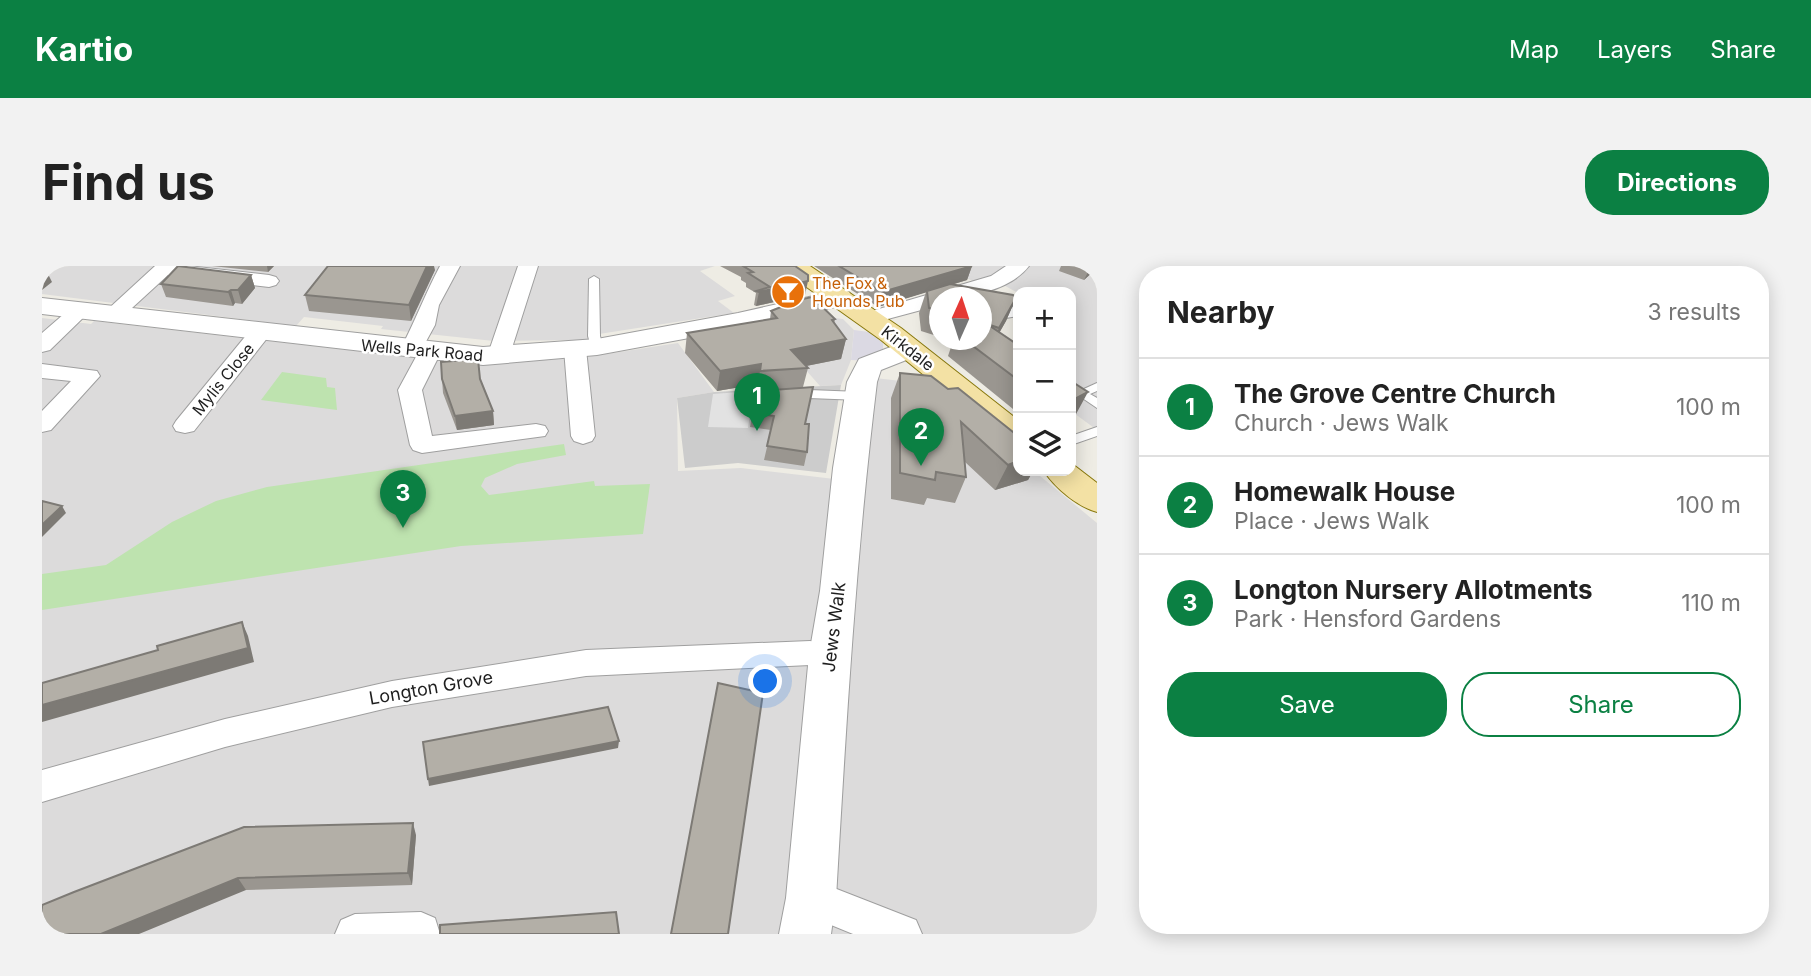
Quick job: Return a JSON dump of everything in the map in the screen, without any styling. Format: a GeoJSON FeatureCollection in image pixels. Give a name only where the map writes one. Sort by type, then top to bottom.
{"type":"FeatureCollection","features":[{"type":"Feature","properties":{"kind":"main road","name":"Kirkdale"},"geometry":{"type":"LineString","coordinates":[[793,266],[869,318],[1013,432]]}},
{"type":"Feature","properties":{"kind":"street"},"geometry":{"type":"LineString","coordinates":[[450,266],[429,304],[421,351],[410,390],[422,445],[536,430]]}},
{"type":"Feature","properties":{"kind":"street"},"geometry":{"type":"LineString","coordinates":[[502,356],[500,351],[527,266]]}},
{"type":"Feature","properties":{"kind":"street"},"geometry":{"type":"LineString","coordinates":[[975,287],[998,281],[1019,266]]}},
{"type":"Feature","properties":{"kind":"street"},"geometry":{"type":"LineString","coordinates":[[113,315],[165,268],[269,281]]}},
{"type":"Feature","properties":{"kind":"street","name":"Wells Park Road"},"geometry":{"type":"LineString","coordinates":[[42,306],[421,351],[502,356],[586,348],[738,321],[840,298]]}},
{"type":"Feature","properties":{"kind":"street"},"geometry":{"type":"LineString","coordinates":[[869,318],[929,301]]}},
{"type":"Feature","properties":{"kind":"street"},"geometry":{"type":"LineString","coordinates":[[42,345],[79,311]]}},
{"type":"Feature","properties":{"kind":"street","name":"Mylis Close"},"geometry":{"type":"LineString","coordinates":[[185,426],[261,332]]}},
{"type":"Feature","properties":{"kind":"street"},"geometry":{"type":"LineString","coordinates":[[583,436],[586,348]]}},
{"type":"Feature","properties":{"kind":"street","name":"Jews Walk"},"geometry":{"type":"LineString","coordinates":[[808,916],[829,655],[839,591],[850,468],[860,396],[869,365],[909,349]]}},
{"type":"Feature","properties":{"kind":"street"},"geometry":{"type":"LineString","coordinates":[[42,371],[89,376],[42,425]]}},
{"type":"Feature","properties":{"kind":"street","name":"Longton Grove"},"geometry":{"type":"LineString","coordinates":[[42,786],[225,733],[392,694],[586,663],[810,653],[829,655]]}},
{"type":"Feature","properties":{"kind":"street"},"geometry":{"type":"LineString","coordinates":[[808,916],[901,934]]}},
{"type":"Feature","properties":{"kind":"street"},"geometry":{"type":"LineString","coordinates":[[355,934],[421,932]]}},
{"type":"Feature","properties":{"kind":"lane"},"geometry":{"type":"LineString","coordinates":[[586,348],[594,336],[594,279]]}},
{"type":"Feature","properties":{"kind":"lane"},"geometry":{"type":"LineString","coordinates":[[978,286],[1011,308],[1014,314],[1010,316]]}},
{"type":"Feature","properties":{"kind":"lane"},"geometry":{"type":"LineString","coordinates":[[1097,387],[1081,393],[1097,404]]}},
{"type":"Feature","properties":{"kind":"lane"},"geometry":{"type":"LineString","coordinates":[[754,398],[809,394],[860,396]]}},
{"type":"Feature","properties":{"kind":"lane"},"geometry":{"type":"LineString","coordinates":[[1076,439],[1097,431]]}},
{"type":"Feature","properties":{"kind":"shaded area"},"geometry":{"type":"Polygon","coordinates":[[[42,266],[715,266],[700,271],[735,296],[718,301],[734,313],[599,334],[589,340],[494,341],[381,329],[383,326],[304,317],[296,326],[42,294],[42,266]]]}},
{"type":"Feature","properties":{"kind":"shaded area"},"geometry":{"type":"Polygon","coordinates":[[[946,266],[1097,266],[1097,430],[1076,415],[1076,287],[1013,287],[1013,290],[989,277],[974,282],[946,266]]]}},
{"type":"Feature","properties":{"kind":"shaded area"},"geometry":{"type":"Polygon","coordinates":[[[818,316],[843,319],[854,330],[851,360],[841,385],[820,386],[766,325],[818,316]]]}},
{"type":"Feature","properties":{"kind":"shaded area"},"geometry":{"type":"Polygon","coordinates":[[[42,318],[91,324],[94,321],[480,365],[593,356],[678,343],[714,392],[677,398],[678,471],[741,468],[860,482],[875,378],[901,381],[1013,467],[1013,476],[1040,476],[1097,523],[1097,934],[42,934],[42,318]]]}},
{"type":"Feature","properties":{"kind":"shaded area"},"geometry":{"type":"Polygon","coordinates":[[[854,330],[869,332],[883,343],[883,354],[870,361],[851,360],[854,330]]]}},
{"type":"Feature","properties":{"kind":"shaded area"},"geometry":{"type":"Polygon","coordinates":[[[841,385],[826,473],[738,463],[685,468],[677,398],[714,392],[841,385]]]}},
{"type":"Feature","properties":{"kind":"shaded area"},"geometry":{"type":"Polygon","coordinates":[[[753,391],[748,428],[708,427],[713,394],[753,391]]]}},
{"type":"Feature","properties":{"kind":"green space"},"geometry":{"type":"Polygon","coordinates":[[[282,372],[326,378],[327,387],[335,388],[337,410],[261,400],[282,372]]]}},
{"type":"Feature","properties":{"kind":"green space"},"geometry":{"type":"Polygon","coordinates":[[[564,444],[566,455],[517,464],[485,478],[481,486],[489,495],[594,481],[595,486],[650,484],[643,534],[461,546],[42,610],[42,574],[106,565],[172,522],[216,501],[267,487],[564,444]]]}},
{"type":"Feature","properties":{"kind":"building"},"geometry":{"type":"Polygon","coordinates":[[[178,266],[251,275],[238,290],[228,292],[161,284],[178,266]]]}},
{"type":"Feature","properties":{"kind":"building"},"geometry":{"type":"Polygon","coordinates":[[[328,266],[427,266],[409,305],[305,295],[328,266]]]}},
{"type":"Feature","properties":{"kind":"building"},"geometry":{"type":"Polygon","coordinates":[[[743,266],[795,266],[808,275],[808,281],[759,292],[756,291],[770,287],[748,273],[753,272],[743,266]]]}},
{"type":"Feature","properties":{"kind":"building"},"geometry":{"type":"Polygon","coordinates":[[[839,266],[972,266],[882,292],[839,266]]]}},
{"type":"Feature","properties":{"kind":"building"},"geometry":{"type":"Polygon","coordinates":[[[950,284],[967,287],[940,287],[950,284]]]}},
{"type":"Feature","properties":{"kind":"building"},"geometry":{"type":"Polygon","coordinates":[[[992,291],[1013,295],[1013,303],[999,328],[992,326],[992,291]]]}},
{"type":"Feature","properties":{"kind":"building"},"geometry":{"type":"Polygon","coordinates":[[[812,297],[835,319],[832,320],[846,339],[791,350],[808,368],[760,371],[761,364],[720,371],[687,333],[777,318],[771,311],[791,303],[789,302],[812,297]]]}},
{"type":"Feature","properties":{"kind":"building"},"geometry":{"type":"Polygon","coordinates":[[[992,327],[1013,342],[1013,376],[978,350],[992,350],[992,327]]]}},
{"type":"Feature","properties":{"kind":"building"},"geometry":{"type":"Polygon","coordinates":[[[478,359],[480,379],[493,411],[455,416],[442,379],[441,362],[478,359]]]}},
{"type":"Feature","properties":{"kind":"building"},"geometry":{"type":"Polygon","coordinates":[[[900,373],[931,376],[948,389],[958,388],[1013,432],[1013,463],[1008,465],[961,422],[966,477],[936,472],[935,480],[900,473],[900,373]]]}},
{"type":"Feature","properties":{"kind":"building"},"geometry":{"type":"Polygon","coordinates":[[[1076,384],[1088,392],[1076,398],[1076,384]]]}},
{"type":"Feature","properties":{"kind":"building"},"geometry":{"type":"Polygon","coordinates":[[[813,387],[805,424],[809,424],[807,452],[767,446],[774,416],[753,413],[757,391],[813,387]]]}},
{"type":"Feature","properties":{"kind":"building"},"geometry":{"type":"Polygon","coordinates":[[[42,501],[62,506],[42,525],[42,501]]]}},
{"type":"Feature","properties":{"kind":"building"},"geometry":{"type":"Polygon","coordinates":[[[242,622],[248,648],[42,705],[42,683],[158,650],[157,646],[242,622]]]}},
{"type":"Feature","properties":{"kind":"building"},"geometry":{"type":"Polygon","coordinates":[[[718,683],[763,693],[728,934],[671,934],[718,683]]]}},
{"type":"Feature","properties":{"kind":"building"},"geometry":{"type":"Polygon","coordinates":[[[608,707],[619,741],[428,779],[423,742],[608,707]]]}},
{"type":"Feature","properties":{"kind":"building"},"geometry":{"type":"Polygon","coordinates":[[[413,823],[408,873],[238,878],[101,934],[42,934],[42,905],[244,827],[413,823]]]}},
{"type":"Feature","properties":{"kind":"building"},"geometry":{"type":"Polygon","coordinates":[[[616,912],[619,934],[440,934],[440,925],[616,912]]]}},
{"type":"Feature","properties":{"kind":"place","name":"The Fox & Hounds Pub"},"geometry":{"type":"Point","coordinates":[788,292]}},
{"type":"Feature","properties":{"kind":"place","name":"The Grove Centre Church"},"geometry":{"type":"Point","coordinates":[757,431]}},
{"type":"Feature","properties":{"kind":"place","name":"Homewalk House"},"geometry":{"type":"Point","coordinates":[921,466]}},
{"type":"Feature","properties":{"kind":"place","name":"Longton Nursery Allotments"},"geometry":{"type":"Point","coordinates":[403,528]}}]}
